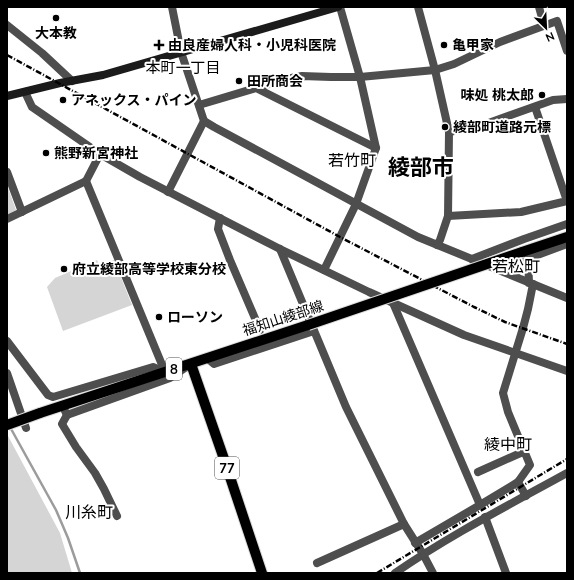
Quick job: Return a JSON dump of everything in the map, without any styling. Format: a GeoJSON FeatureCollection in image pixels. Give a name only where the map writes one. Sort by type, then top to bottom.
{"type":"FeatureCollection","features":[{"type":"Feature","properties":{"kind":"main road","name":"福知山綾部線"},"geometry":{"type":"LineString","coordinates":[[7,425],[207,358],[311,328],[525,255],[567,237]]}},
{"type":"Feature","properties":{"kind":"main road","name":"77"},"geometry":{"type":"LineString","coordinates":[[191,364],[262,573]]}},
{"type":"Feature","properties":{"kind":"street"},"geometry":{"type":"LineString","coordinates":[[172,7],[181,52],[204,121],[418,238],[567,298]]}},
{"type":"Feature","properties":{"kind":"street"},"geometry":{"type":"LineString","coordinates":[[7,96],[103,75],[339,7],[360,77],[376,148],[356,204],[324,270]]}},
{"type":"Feature","properties":{"kind":"street"},"geometry":{"type":"LineString","coordinates":[[418,7],[435,70],[449,132],[448,216],[437,245]]}},
{"type":"Feature","properties":{"kind":"street"},"geometry":{"type":"LineString","coordinates":[[539,7],[544,25]]}},
{"type":"Feature","properties":{"kind":"street"},"geometry":{"type":"LineString","coordinates":[[199,105],[286,79],[302,76],[360,77],[435,70],[454,64],[500,42],[557,21],[567,51]]}},
{"type":"Feature","properties":{"kind":"street"},"geometry":{"type":"LineString","coordinates":[[7,25],[42,53],[72,81]]}},
{"type":"Feature","properties":{"kind":"street"},"geometry":{"type":"LineString","coordinates":[[256,88],[376,148]]}},
{"type":"Feature","properties":{"kind":"street"},"geometry":{"type":"LineString","coordinates":[[26,92],[32,107],[100,154],[168,192],[280,249],[464,335],[567,371]]}},
{"type":"Feature","properties":{"kind":"street"},"geometry":{"type":"LineString","coordinates":[[449,132],[484,125],[553,100],[567,99]]}},
{"type":"Feature","properties":{"kind":"street"},"geometry":{"type":"LineString","coordinates":[[448,216],[521,212],[567,201],[535,107]]}},
{"type":"Feature","properties":{"kind":"street"},"geometry":{"type":"LineString","coordinates":[[168,192],[204,121]]}},
{"type":"Feature","properties":{"kind":"street"},"geometry":{"type":"LineString","coordinates":[[7,219],[86,181],[100,154]]}},
{"type":"Feature","properties":{"kind":"street"},"geometry":{"type":"LineString","coordinates":[[7,172],[22,212]]}},
{"type":"Feature","properties":{"kind":"street"},"geometry":{"type":"LineString","coordinates":[[86,181],[165,372]]}},
{"type":"Feature","properties":{"kind":"street"},"geometry":{"type":"LineString","coordinates":[[220,218],[218,229],[260,330]]}},
{"type":"Feature","properties":{"kind":"street"},"geometry":{"type":"LineString","coordinates":[[472,259],[567,224]]}},
{"type":"Feature","properties":{"kind":"street"},"geometry":{"type":"LineString","coordinates":[[497,270],[525,255],[567,244]]}},
{"type":"Feature","properties":{"kind":"street"},"geometry":{"type":"LineString","coordinates":[[280,249],[311,328],[346,407],[404,524],[433,573]]}},
{"type":"Feature","properties":{"kind":"street"},"geometry":{"type":"LineString","coordinates":[[415,543],[480,506],[518,482],[530,465],[508,412],[503,393],[528,310],[531,283],[525,255]]}},
{"type":"Feature","properties":{"kind":"street"},"geometry":{"type":"LineString","coordinates":[[393,303],[480,506]]}},
{"type":"Feature","properties":{"kind":"street"},"geometry":{"type":"LineString","coordinates":[[7,341],[48,395],[53,397],[59,397],[153,368],[165,372]]}},
{"type":"Feature","properties":{"kind":"street"},"geometry":{"type":"LineString","coordinates":[[117,516],[95,473],[76,447],[62,424],[66,413],[170,378],[191,364]]}},
{"type":"Feature","properties":{"kind":"street"},"geometry":{"type":"LineString","coordinates":[[7,373],[26,428]]}},
{"type":"Feature","properties":{"kind":"street"},"geometry":{"type":"LineString","coordinates":[[478,472],[525,451]]}},
{"type":"Feature","properties":{"kind":"street"},"geometry":{"type":"LineString","coordinates":[[395,573],[423,554],[485,517],[567,474]]}},
{"type":"Feature","properties":{"kind":"street"},"geometry":{"type":"LineString","coordinates":[[518,482],[526,496]]}},
{"type":"Feature","properties":{"kind":"street"},"geometry":{"type":"LineString","coordinates":[[485,517],[506,573]]}},
{"type":"Feature","properties":{"kind":"street"},"geometry":{"type":"LineString","coordinates":[[317,563],[404,524]]}},
{"type":"Feature","properties":{"kind":"shaded area"},"geometry":{"type":"Polygon","coordinates":[[[7,185],[16,210],[7,215],[7,185]]]}},
{"type":"Feature","properties":{"kind":"shaded area"},"geometry":{"type":"Polygon","coordinates":[[[97,260],[100,267],[114,260],[132,305],[63,331],[47,287],[55,278],[97,260]]]}},
{"type":"Feature","properties":{"kind":"shaded area"},"geometry":{"type":"Polygon","coordinates":[[[7,434],[60,533],[72,573],[7,573],[7,434]]]}},
{"type":"Feature","properties":{"kind":"waterway"},"geometry":{"type":"LineString","coordinates":[[10,427],[56,510],[68,538],[80,573]]}},
{"type":"Feature","properties":{"kind":"railway"},"geometry":{"type":"LineString","coordinates":[[7,55],[340,237],[474,307],[505,322],[567,344]]}},
{"type":"Feature","properties":{"kind":"railway"},"geometry":{"type":"LineString","coordinates":[[377,573],[567,459]]}},
{"type":"Feature","properties":{"kind":"place","name":"大本教"},"geometry":{"type":"Point","coordinates":[56,18]}},
{"type":"Feature","properties":{"kind":"place","name":"由良産婦人科・小児科医院"},"geometry":{"type":"Point","coordinates":[159,45]}},
{"type":"Feature","properties":{"kind":"place","name":"亀甲家"},"geometry":{"type":"Point","coordinates":[444,45]}},
{"type":"Feature","properties":{"kind":"place","name":"田所商会"},"geometry":{"type":"Point","coordinates":[239,81]}},
{"type":"Feature","properties":{"kind":"place","name":"味処 桃太郎"},"geometry":{"type":"Point","coordinates":[542,95]}},
{"type":"Feature","properties":{"kind":"place","name":"アネックス・パイン"},"geometry":{"type":"Point","coordinates":[63,100]}},
{"type":"Feature","properties":{"kind":"place","name":"綾部町道路元標"},"geometry":{"type":"Point","coordinates":[445,127]}},
{"type":"Feature","properties":{"kind":"place","name":"熊野新宮神社"},"geometry":{"type":"Point","coordinates":[46,153]}},
{"type":"Feature","properties":{"kind":"place","name":"府立綾部高等学校東分校"},"geometry":{"type":"Point","coordinates":[64,269]}},
{"type":"Feature","properties":{"kind":"place","name":"ローソン"},"geometry":{"type":"Point","coordinates":[159,317]}},
{"type":"Feature","properties":{"kind":"district","name":"本町一丁目"},"geometry":{"type":"Point","coordinates":[183,68]}},
{"type":"Feature","properties":{"kind":"district","name":"若竹町"},"geometry":{"type":"Point","coordinates":[352,160]}},
{"type":"Feature","properties":{"kind":"district","name":"綾部市"},"geometry":{"type":"Point","coordinates":[421,167]}},
{"type":"Feature","properties":{"kind":"district","name":"若松町"},"geometry":{"type":"Point","coordinates":[516,266]}},
{"type":"Feature","properties":{"kind":"district","name":"綾中町"},"geometry":{"type":"Point","coordinates":[508,444]}},
{"type":"Feature","properties":{"kind":"district","name":"川糸町"},"geometry":{"type":"Point","coordinates":[89,512]}}]}
